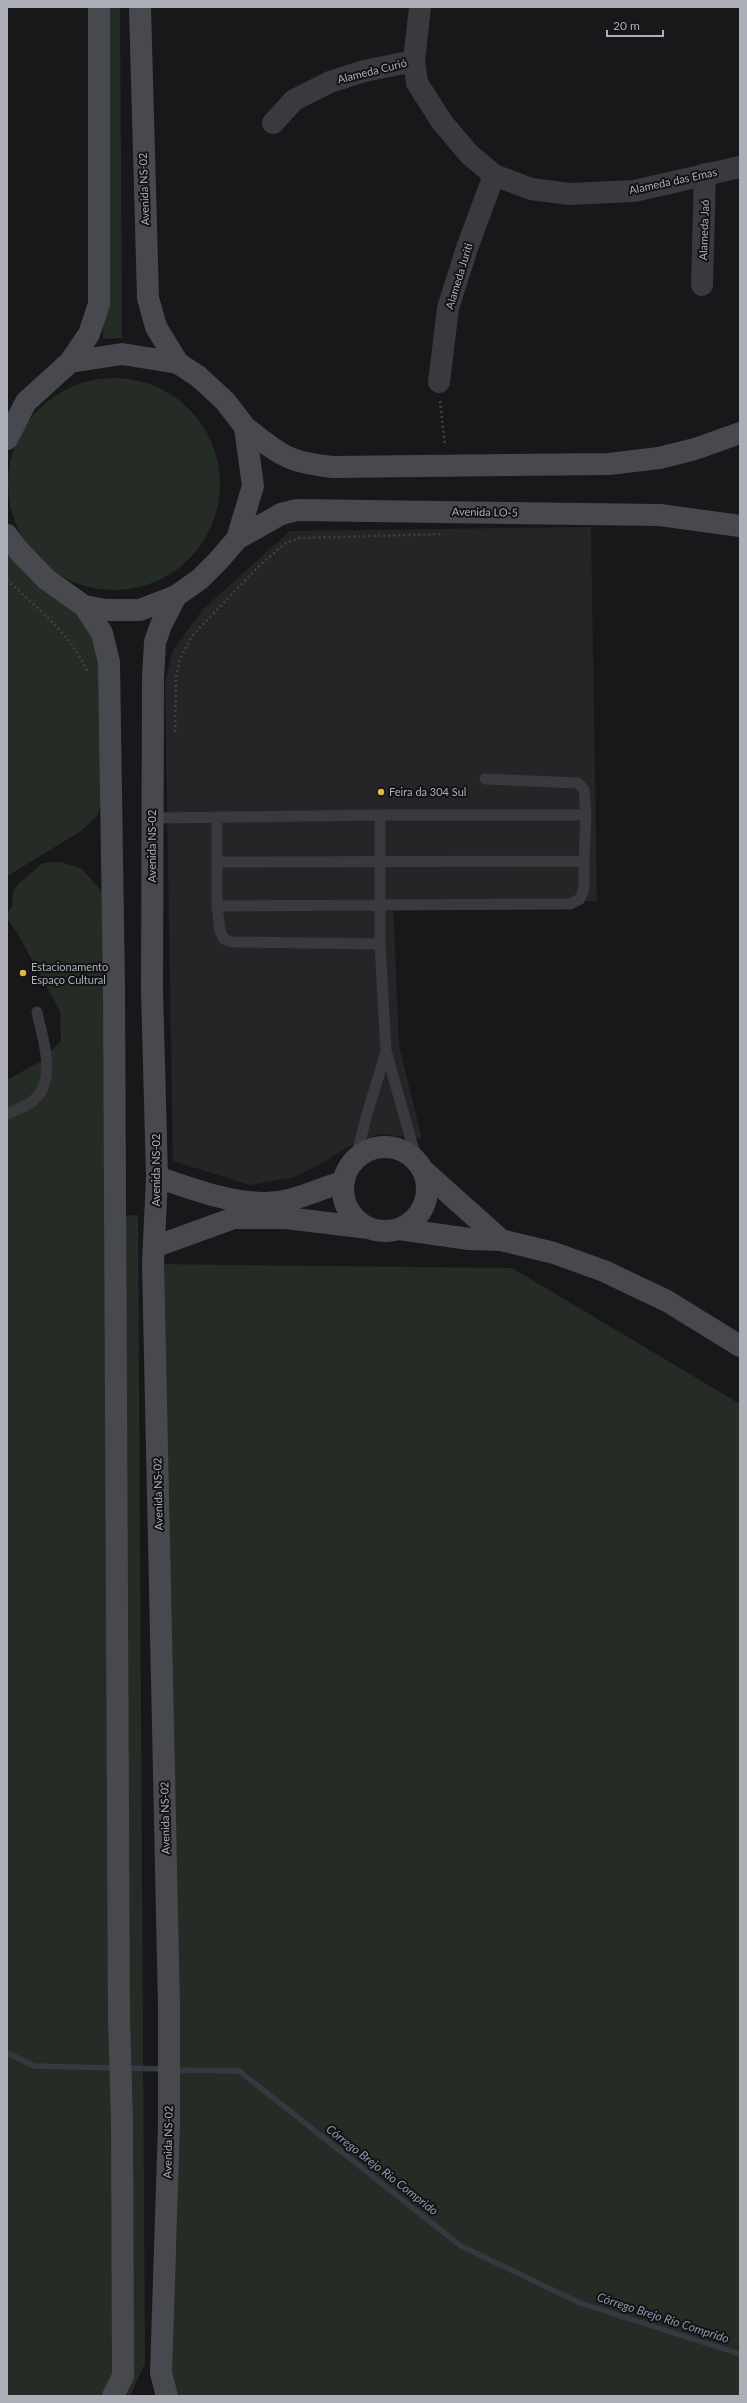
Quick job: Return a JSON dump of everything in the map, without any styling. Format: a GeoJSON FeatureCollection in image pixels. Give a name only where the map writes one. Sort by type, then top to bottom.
{"type":"FeatureCollection","features":[{"type":"Feature","properties":{"kind":"street"},"geometry":{"type":"LineString","coordinates":[[7,439],[26,402],[70,362],[89,334],[99,304],[99,7]]}},
{"type":"Feature","properties":{"kind":"street","name":"Avenida NS-02"},"geometry":{"type":"LineString","coordinates":[[140,7],[148,298],[156,327],[178,363]]}},
{"type":"Feature","properties":{"kind":"street","name":"Alameda das Emas"},"geometry":{"type":"LineString","coordinates":[[420,7],[414,61],[417,83],[442,122],[468,154],[494,175],[531,188],[570,194],[634,191],[740,167]]}},
{"type":"Feature","properties":{"kind":"street","name":"Alameda Curió"},"geometry":{"type":"LineString","coordinates":[[273,123],[294,100],[330,82],[364,71],[414,61]]}},
{"type":"Feature","properties":{"kind":"street","name":"Alameda Jaó"},"geometry":{"type":"LineString","coordinates":[[702,285],[705,174]]}},
{"type":"Feature","properties":{"kind":"street","name":"Alameda Juriti"},"geometry":{"type":"LineString","coordinates":[[439,382],[448,308],[467,248],[494,175]]}},
{"type":"Feature","properties":{"kind":"street"},"geometry":{"type":"LineString","coordinates":[[70,362],[122,354],[178,363],[199,377],[225,401],[245,427],[283,457],[304,464],[333,467],[609,464],[666,456],[695,449],[740,433]]}},
{"type":"Feature","properties":{"kind":"street"},"geometry":{"type":"LineString","coordinates":[[84,606],[106,610],[140,610],[176,596],[200,578],[237,539],[253,486],[245,427]]}},
{"type":"Feature","properties":{"kind":"street","name":"Avenida LO-5"},"geometry":{"type":"LineString","coordinates":[[237,539],[281,514],[297,510],[660,515],[740,526]]}},
{"type":"Feature","properties":{"kind":"street"},"geometry":{"type":"LineString","coordinates":[[7,535],[19,551],[46,579],[84,606],[102,633],[109,662],[114,1029],[119,2019],[122,2121],[123,2376],[113,2396]]}},
{"type":"Feature","properties":{"kind":"street","name":"Avenida NS-02"},"geometry":{"type":"LineString","coordinates":[[167,2396],[161,2373],[169,2124],[169,2006],[154,1247],[157,1177],[152,990],[152,818],[153,678],[156,642],[161,625],[176,596]]}},
{"type":"Feature","properties":{"kind":"street"},"geometry":{"type":"LineString","coordinates":[[369,1228],[351,1214],[346,1204],[344,1182],[348,1169],[356,1158],[368,1151],[381,1147],[394,1147],[407,1152],[501,1240]]}},
{"type":"Feature","properties":{"kind":"street"},"geometry":{"type":"LineString","coordinates":[[399,1229],[414,1220],[424,1206],[428,1189],[421,1166]]}},
{"type":"Feature","properties":{"kind":"street"},"geometry":{"type":"LineString","coordinates":[[157,1177],[230,1199],[257,1202],[288,1200],[344,1182]]}},
{"type":"Feature","properties":{"kind":"street"},"geometry":{"type":"LineString","coordinates":[[154,1247],[234,1218],[286,1218],[384,1231],[399,1229],[468,1239],[501,1240],[554,1253],[604,1271],[667,1302],[740,1346]]}},
{"type":"Feature","properties":{"kind":"lane"},"geometry":{"type":"LineString","coordinates":[[217,906],[570,904],[580,898],[584,888],[586,815],[584,790],[578,783],[485,779]]}},
{"type":"Feature","properties":{"kind":"lane"},"geometry":{"type":"LineString","coordinates":[[152,818],[380,815],[586,815]]}},
{"type":"Feature","properties":{"kind":"lane"},"geometry":{"type":"LineString","coordinates":[[380,815],[380,944],[386,1051],[421,1166]]}},
{"type":"Feature","properties":{"kind":"lane"},"geometry":{"type":"LineString","coordinates":[[217,817],[217,906],[220,931],[224,939],[232,942],[380,944]]}},
{"type":"Feature","properties":{"kind":"lane"},"geometry":{"type":"LineString","coordinates":[[217,862],[380,863],[584,861]]}},
{"type":"Feature","properties":{"kind":"lane"},"geometry":{"type":"LineString","coordinates":[[7,1114],[34,1100],[45,1082],[48,1067],[36,1012]]}},
{"type":"Feature","properties":{"kind":"lane"},"geometry":{"type":"LineString","coordinates":[[356,1158],[367,1114],[386,1051]]}},
{"type":"Feature","properties":{"kind":"path"},"geometry":{"type":"LineString","coordinates":[[439,382],[445,466]]}},
{"type":"Feature","properties":{"kind":"path"},"geometry":{"type":"LineString","coordinates":[[175,740],[176,677],[180,659],[192,636],[261,564],[286,543],[300,538],[446,534],[445,512]]}},
{"type":"Feature","properties":{"kind":"path"},"geometry":{"type":"LineString","coordinates":[[7,580],[60,630],[82,658],[88,675]]}},
{"type":"Feature","properties":{"kind":"shaded area"},"geometry":{"type":"Polygon","coordinates":[[[105,7],[120,7],[122,338],[103,339],[105,7]]]}},
{"type":"Feature","properties":{"kind":"shaded area"},"geometry":{"type":"Polygon","coordinates":[[[104,378],[124,378],[155,386],[164,390],[189,409],[202,425],[212,443],[218,463],[220,484],[218,505],[212,525],[202,543],[189,559],[173,572],[155,582],[124,590],[104,590],[73,582],[64,578],[47,566],[32,551],[20,534],[16,525],[8,494],[8,474],[16,443],[20,434],[32,417],[47,402],[64,390],[73,386],[104,378]]]}},
{"type":"Feature","properties":{"kind":"shaded area","name":"Feira da 304 Sul"},"geometry":{"type":"Polygon","coordinates":[[[591,527],[597,901],[393,902],[399,1045],[422,1139],[380,1134],[345,1148],[325,1162],[294,1177],[250,1185],[173,1161],[165,683],[173,650],[203,609],[290,531],[591,527]]]}},
{"type":"Feature","properties":{"kind":"shaded area"},"geometry":{"type":"Polygon","coordinates":[[[7,543],[97,634],[106,789],[97,816],[81,831],[9,875],[7,875],[7,543]]]}},
{"type":"Feature","properties":{"kind":"shaded area"},"geometry":{"type":"Polygon","coordinates":[[[60,862],[81,868],[105,895],[108,1216],[138,1215],[145,2363],[130,2396],[7,2396],[7,1080],[41,1061],[61,1041],[60,1011],[19,936],[7,918],[7,913],[12,907],[13,891],[19,883],[43,863],[60,862]]]}},
{"type":"Feature","properties":{"kind":"shaded area"},"geometry":{"type":"Polygon","coordinates":[[[153,1264],[512,1268],[740,1404],[740,2396],[167,2396],[153,1264]]]}},
{"type":"Feature","properties":{"kind":"waterway","name":"Córrego Brejo Rio Comprido"},"geometry":{"type":"LineString","coordinates":[[7,2053],[34,2066],[115,2068]]}},
{"type":"Feature","properties":{"kind":"waterway","name":"Córrego Brejo Rio Comprido"},"geometry":{"type":"LineString","coordinates":[[124,2068],[165,2069]]}},
{"type":"Feature","properties":{"kind":"waterway","name":"Córrego Brejo Rio Comprido"},"geometry":{"type":"LineString","coordinates":[[174,2070],[239,2071],[461,2246],[580,2303],[740,2354]]}},
{"type":"Feature","properties":{"kind":"place","name":"Feira da 304 Sul"},"geometry":{"type":"Point","coordinates":[381,792]}},
{"type":"Feature","properties":{"kind":"place","name":"Estacionamento Espaço Cultural"},"geometry":{"type":"Point","coordinates":[23,973]}}]}
